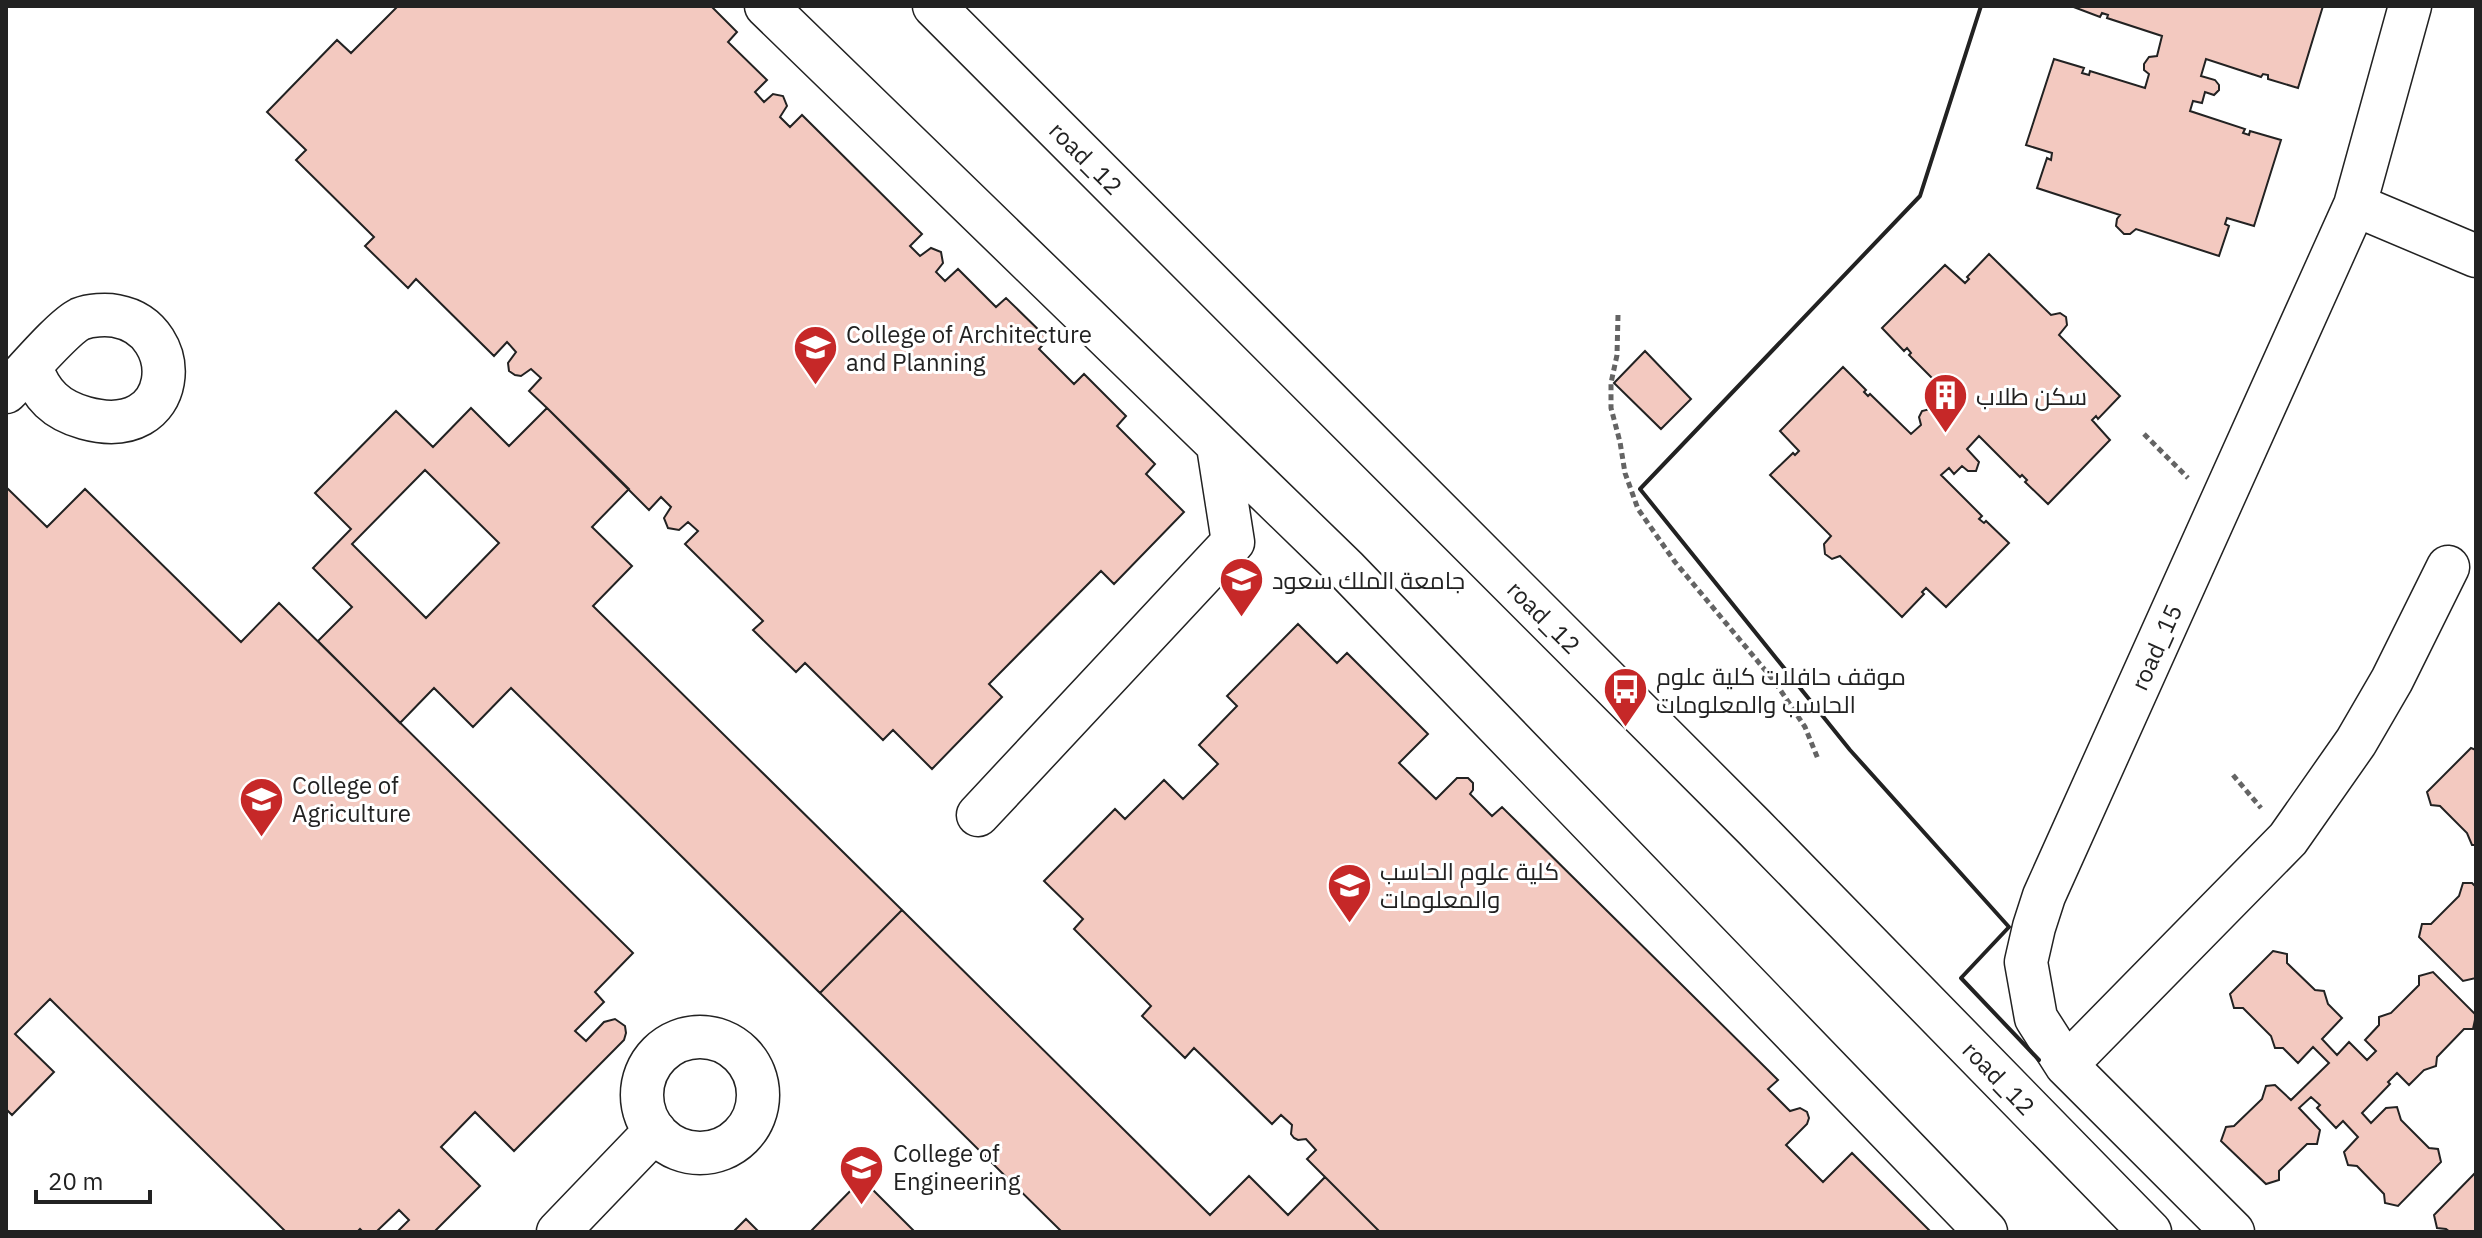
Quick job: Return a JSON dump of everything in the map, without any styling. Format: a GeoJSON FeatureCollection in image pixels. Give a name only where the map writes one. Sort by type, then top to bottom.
{"type":"FeatureCollection","features":[{"type":"Feature","properties":{"kind":"street"},"geometry":{"type":"LineString","coordinates":[[766,6],[1346,569],[1986,1232]]}},
{"type":"Feature","properties":{"kind":"street","name":"road_12"},"geometry":{"type":"LineString","coordinates":[[934,6],[1743,815],[2150,1232]]}},
{"type":"Feature","properties":{"kind":"street","name":"road_15"},"geometry":{"type":"LineString","coordinates":[[2233,1232],[2066,1065],[2036,1018],[2026,962],[2044,896],[2355,205],[2410,6]]}},
{"type":"Feature","properties":{"kind":"street"},"geometry":{"type":"LineString","coordinates":[[2355,205],[2475,256]]}},
{"type":"Feature","properties":{"kind":"street"},"geometry":{"type":"LineString","coordinates":[[978,815],[1233,542],[1218,446]]}},
{"type":"Feature","properties":{"kind":"street"},"geometry":{"type":"LineString","coordinates":[[2066,1065],[2288,839],[2356,742],[2392,680],[2448,567]]}},
{"type":"Feature","properties":{"kind":"street"},"geometry":{"type":"LineString","coordinates":[[558,1232],[655,1131]]}},
{"type":"Feature","properties":{"kind":"path"},"geometry":{"type":"LineString","coordinates":[[1618,315],[1611,408],[1625,473],[1638,509],[1675,562],[1775,682],[1805,727],[1818,759]]}},
{"type":"Feature","properties":{"kind":"path"},"geometry":{"type":"LineString","coordinates":[[2144,434],[2219,509]]}},
{"type":"Feature","properties":{"kind":"building","name":"College of Architecture and Planning"},"geometry":{"type":"Polygon","coordinates":[[[398,6],[711,6],[737,32],[728,42],[767,80],[755,92],[764,102],[773,94],[783,96],[787,106],[780,117],[790,127],[802,115],[922,234],[910,246],[920,256],[931,248],[941,252],[943,263],[936,272],[945,281],[958,269],[996,307],[1006,298],[1048,339],[1039,349],[1074,384],[1084,374],[1126,416],[1117,426],[1155,464],[1146,474],[1184,512],[1114,584],[1101,571],[989,684],[1002,697],[932,769],[893,730],[883,740],[805,663],[796,672],[753,630],[763,621],[685,544],[698,531],[688,522],[679,530],[668,528],[664,518],[671,507],[661,497],[649,510],[529,391],[541,378],[531,369],[521,376],[509,371],[508,363],[516,352],[507,342],[494,356],[416,279],[408,288],[365,246],[374,237],[296,160],[306,150],[267,112],[337,40],[351,53],[398,6]]]}},
{"type":"Feature","properties":{"kind":"building"},"geometry":{"type":"Polygon","coordinates":[[[2071,6],[2323,6],[2298,88],[2268,79],[2268,75],[2261,77],[2206,59],[2201,76],[2215,80],[2219,90],[2214,95],[2205,92],[2202,103],[2193,101],[2190,111],[2245,129],[2243,133],[2249,135],[2250,131],[2281,140],[2254,226],[2227,218],[2225,224],[2229,226],[2219,256],[2136,229],[2124,234],[2116,226],[2120,215],[2037,188],[2047,158],[2051,160],[2052,153],[2026,145],[2054,59],[2084,68],[2082,73],[2089,75],[2090,71],[2145,88],[2149,74],[2144,70],[2144,64],[2149,57],[2157,56],[2162,36],[2107,18],[2108,15],[2102,13],[2100,17],[2071,6]]]}},
{"type":"Feature","properties":{"kind":"building","name":"سكن طلاب"},"geometry":{"type":"Polygon","coordinates":[[[1989,254],[2051,315],[2060,313],[2066,317],[2067,325],[2059,335],[2120,396],[2098,419],[2096,416],[2092,420],[2110,440],[2048,504],[2025,482],[2027,480],[2022,475],[2020,477],[1979,436],[1967,449],[1979,462],[1976,471],[1968,471],[1962,466],[1954,474],[1949,468],[1941,475],[1982,516],[1979,519],[1984,523],[1986,521],[2009,543],[1946,607],[1926,588],[1902,617],[1840,556],[1832,559],[1825,554],[1824,544],[1831,536],[1770,475],[1799,451],[1780,431],[1843,367],[1866,390],[1864,392],[1868,396],[1870,394],[1911,434],[1921,425],[1919,417],[1922,411],[1934,411],[1950,396],[1909,355],[1911,353],[1907,348],[1904,351],[1882,328],[1945,265],[1965,283],[1989,254]]]}},
{"type":"Feature","properties":{"kind":"building"},"geometry":{"type":"Polygon","coordinates":[[[1645,351],[1691,399],[1661,429],[1614,383],[1645,351]]]}},
{"type":"Feature","properties":{"kind":"building"},"geometry":{"type":"Polygon","coordinates":[[[471,408],[509,446],[547,408],[629,489],[592,527],[632,566],[593,606],[902,910],[820,993],[511,688],[473,727],[434,688],[400,723],[318,641],[352,607],[313,568],[351,529],[315,493],[396,411],[433,447],[471,408]],[[425,470],[352,544],[426,618],[499,543],[425,470]]]}},
{"type":"Feature","properties":{"kind":"building","name":"College of Agriculture"},"geometry":{"type":"Polygon","coordinates":[[[6,487],[47,527],[85,489],[241,642],[279,603],[633,953],[595,992],[604,1002],[575,1031],[586,1041],[604,1022],[615,1019],[625,1026],[624,1040],[514,1151],[475,1112],[441,1147],[480,1186],[434,1232],[397,1232],[409,1220],[399,1210],[376,1232],[360,1229],[357,1232],[286,1232],[50,999],[15,1034],[54,1072],[12,1115],[6,1109],[6,487]]]}},
{"type":"Feature","properties":{"kind":"building","name":"كلية علوم الحاسب والمعلومات"},"geometry":{"type":"Polygon","coordinates":[[[1298,624],[1337,663],[1347,653],[1428,734],[1399,763],[1436,799],[1457,778],[1468,778],[1473,783],[1470,794],[1492,816],[1502,807],[1778,1080],[1768,1089],[1790,1111],[1800,1108],[1807,1112],[1809,1118],[1786,1145],[1823,1182],[1852,1153],[1931,1232],[1380,1232],[1307,1159],[1316,1150],[1306,1139],[1294,1138],[1292,1125],[1281,1115],[1272,1124],[1194,1048],[1185,1058],[1142,1016],[1151,1006],[1074,929],[1083,919],[1044,881],[1115,809],[1125,819],[1164,780],[1183,799],[1218,764],[1199,745],[1237,706],[1227,696],[1298,624]]]}},
{"type":"Feature","properties":{"kind":"building"},"geometry":{"type":"Polygon","coordinates":[[[2471,748],[2476,750],[2476,845],[2472,845],[2467,833],[2440,806],[2431,805],[2427,792],[2471,748]]]}},
{"type":"Feature","properties":{"kind":"building"},"geometry":{"type":"Polygon","coordinates":[[[2463,883],[2472,883],[2476,887],[2476,978],[2463,981],[2419,937],[2422,924],[2431,924],[2459,896],[2463,883]]]}},
{"type":"Feature","properties":{"kind":"building"},"geometry":{"type":"Polygon","coordinates":[[[902,910],[1210,1215],[1249,1176],[1288,1215],[1325,1177],[1380,1232],[1062,1232],[820,993],[902,910]]]}},
{"type":"Feature","properties":{"kind":"building"},"geometry":{"type":"Polygon","coordinates":[[[2273,951],[2287,954],[2287,963],[2315,990],[2324,991],[2328,1004],[2342,1018],[2322,1039],[2337,1055],[2349,1042],[2367,1060],[2376,1051],[2365,1040],[2379,1025],[2379,1017],[2391,1013],[2419,985],[2419,976],[2433,972],[2476,1015],[2473,1029],[2464,1029],[2437,1057],[2436,1066],[2424,1070],[2409,1085],[2397,1073],[2362,1113],[2371,1123],[2386,1108],[2397,1107],[2401,1120],[2429,1148],[2438,1149],[2441,1162],[2398,1206],[2385,1203],[2384,1194],[2357,1166],[2348,1165],[2344,1152],[2358,1137],[2343,1121],[2336,1128],[2311,1097],[2299,1108],[2320,1130],[2317,1144],[2307,1144],[2279,1171],[2279,1180],[2266,1184],[2221,1141],[2226,1127],[2234,1126],[2262,1099],[2266,1086],[2275,1085],[2291,1100],[2329,1063],[2313,1047],[2298,1063],[2283,1048],[2275,1048],[2271,1036],[2243,1008],[2234,1008],[2230,994],[2273,951]]]}},
{"type":"Feature","properties":{"kind":"building"},"geometry":{"type":"Polygon","coordinates":[[[2476,1172],[2476,1232],[2450,1232],[2437,1228],[2434,1215],[2476,1172]]]}},
{"type":"Feature","properties":{"kind":"building","name":"College of Engineering"},"geometry":{"type":"Polygon","coordinates":[[[862,1179],[915,1232],[810,1232],[862,1179]]]}},
{"type":"Feature","properties":{"kind":"building"},"geometry":{"type":"Polygon","coordinates":[[[746,1219],[759,1232],[733,1232],[746,1219]]]}},
{"type":"Feature","properties":{"kind":"wall"},"geometry":{"type":"LineString","coordinates":[[1981,6],[1920,196],[1640,489],[1850,750],[2009,927],[1961,978],[2039,1060]]}},
{"type":"Feature","properties":{"kind":"place","name":"College of Architecture and Planning"},"geometry":{"type":"Point","coordinates":[815,387]}},
{"type":"Feature","properties":{"kind":"place","name":"سكن طلاب"},"geometry":{"type":"Point","coordinates":[1945,435]}},
{"type":"Feature","properties":{"kind":"place","name":"جامعة الملك سعود"},"geometry":{"type":"Point","coordinates":[1241,619]}},
{"type":"Feature","properties":{"kind":"place","name":"موقف حافلات كلية علوم الحاسب والمعلومات"},"geometry":{"type":"Point","coordinates":[1625,729]}},
{"type":"Feature","properties":{"kind":"place","name":"College of Agriculture"},"geometry":{"type":"Point","coordinates":[261,838]}},
{"type":"Feature","properties":{"kind":"place","name":"كلية علوم الحاسب والمعلومات"},"geometry":{"type":"Point","coordinates":[1349,924]}},
{"type":"Feature","properties":{"kind":"place","name":"College of Engineering"},"geometry":{"type":"Point","coordinates":[862,1206]}}]}
